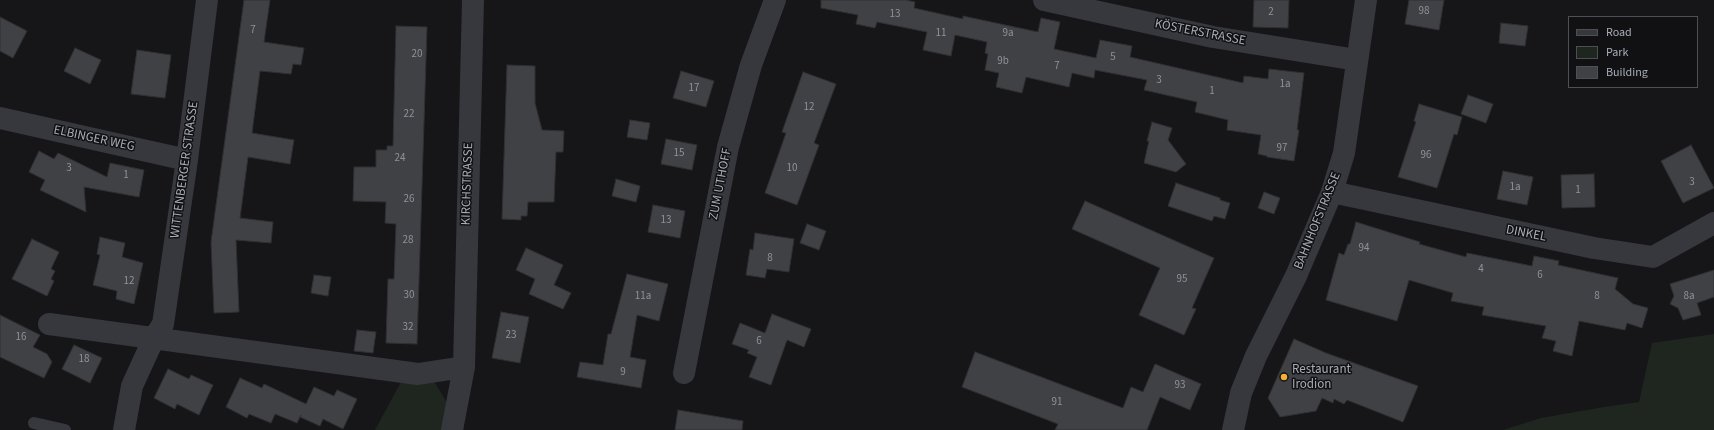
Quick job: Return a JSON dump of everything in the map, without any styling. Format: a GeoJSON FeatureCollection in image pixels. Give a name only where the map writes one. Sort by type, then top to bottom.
{"type":"FeatureCollection","features":[{"type":"Feature","properties":{"kind":"street","name":"WITTENBERGER STRASSE"},"geometry":{"type":"LineString","coordinates":[[124,430],[132,386],[154,338],[163,324],[187,160],[207,0]]}},
{"type":"Feature","properties":{"kind":"street","name":"KIRCHSTRASSE"},"geometry":{"type":"LineString","coordinates":[[452,430],[464,367],[473,0]]}},
{"type":"Feature","properties":{"kind":"street","name":"ZUM UTHOFF"},"geometry":{"type":"LineString","coordinates":[[684,373],[728,146],[751,65],[774,0]]}},
{"type":"Feature","properties":{"kind":"street","name":"KÖSTERSTRASSE"},"geometry":{"type":"LineString","coordinates":[[1044,0],[1213,37],[1357,60]]}},
{"type":"Feature","properties":{"kind":"street","name":"BAHNHOFSTRASSE"},"geometry":{"type":"LineString","coordinates":[[1233,430],[1241,393],[1256,356],[1296,276],[1332,192],[1344,153],[1366,0]]}},
{"type":"Feature","properties":{"kind":"street","name":"ELBINGER WEG"},"geometry":{"type":"LineString","coordinates":[[0,118],[187,160]]}},
{"type":"Feature","properties":{"kind":"street","name":"DINKEL"},"geometry":{"type":"LineString","coordinates":[[1332,192],[1579,244],[1653,257],[1714,223]]}},
{"type":"Feature","properties":{"kind":"street"},"geometry":{"type":"LineString","coordinates":[[48,324],[418,374],[464,367]]}},
{"type":"Feature","properties":{"kind":"lane"},"geometry":{"type":"LineString","coordinates":[[34,423],[65,430]]}},
{"type":"Feature","properties":{"kind":"green space"},"geometry":{"type":"Polygon","coordinates":[[[1714,334],[1714,430],[1503,430],[1541,418],[1639,402],[1652,343],[1714,334]]]}},
{"type":"Feature","properties":{"kind":"green space"},"geometry":{"type":"Polygon","coordinates":[[[434,381],[449,406],[445,430],[375,430],[401,382],[434,381]]]}},
{"type":"Feature","properties":{"kind":"building"},"geometry":{"type":"Polygon","coordinates":[[[244,0],[270,0],[264,42],[304,48],[301,65],[293,64],[291,74],[260,71],[252,133],[294,140],[290,164],[248,157],[240,218],[273,222],[271,243],[236,240],[239,312],[214,313],[211,242],[244,0]]]}},
{"type":"Feature","properties":{"kind":"building"},"geometry":{"type":"Polygon","coordinates":[[[821,0],[906,0],[915,2],[914,8],[963,19],[963,16],[1038,32],[1041,18],[1060,22],[1054,49],[1096,58],[1100,40],[1132,46],[1130,57],[1243,83],[1244,76],[1268,79],[1269,69],[1304,73],[1297,130],[1299,130],[1294,161],[1267,157],[1258,154],[1261,135],[1227,130],[1228,120],[1195,112],[1197,102],[1144,90],[1147,80],[1095,70],[1094,78],[1072,73],[1069,87],[1026,77],[1022,93],[996,87],[999,73],[985,70],[988,54],[985,53],[987,42],[955,35],[951,56],[923,50],[927,32],[877,22],[875,28],[856,24],[858,15],[821,8],[821,0]]]}},
{"type":"Feature","properties":{"kind":"building"},"geometry":{"type":"Polygon","coordinates":[[[1254,0],[1289,0],[1288,28],[1253,27],[1254,0]]]}},
{"type":"Feature","properties":{"kind":"building"},"geometry":{"type":"Polygon","coordinates":[[[1409,0],[1444,0],[1439,30],[1405,24],[1409,0]]]}},
{"type":"Feature","properties":{"kind":"building"},"geometry":{"type":"Polygon","coordinates":[[[0,17],[27,31],[13,58],[0,51],[0,17]]]}},
{"type":"Feature","properties":{"kind":"building"},"geometry":{"type":"Polygon","coordinates":[[[1501,23],[1528,26],[1525,46],[1499,43],[1501,23]]]}},
{"type":"Feature","properties":{"kind":"building"},"geometry":{"type":"Polygon","coordinates":[[[396,26],[427,27],[417,344],[386,343],[388,279],[394,279],[396,224],[385,223],[386,202],[353,201],[354,167],[376,167],[376,150],[387,150],[387,146],[393,146],[396,26]]]}},
{"type":"Feature","properties":{"kind":"building"},"geometry":{"type":"Polygon","coordinates":[[[75,48],[101,60],[90,84],[64,71],[75,48]]]}},
{"type":"Feature","properties":{"kind":"building"},"geometry":{"type":"Polygon","coordinates":[[[137,50],[171,55],[165,98],[131,94],[137,50]]]}},
{"type":"Feature","properties":{"kind":"building"},"geometry":{"type":"Polygon","coordinates":[[[507,65],[535,66],[535,103],[542,130],[564,131],[563,152],[556,152],[554,202],[528,202],[527,216],[521,216],[521,220],[502,219],[507,65]]]}},
{"type":"Feature","properties":{"kind":"building"},"geometry":{"type":"Polygon","coordinates":[[[681,71],[714,81],[706,107],[673,98],[681,71]]]}},
{"type":"Feature","properties":{"kind":"building"},"geometry":{"type":"Polygon","coordinates":[[[803,72],[836,84],[814,143],[819,145],[797,205],[765,193],[786,133],[782,132],[803,72]]]}},
{"type":"Feature","properties":{"kind":"building"},"geometry":{"type":"Polygon","coordinates":[[[1468,95],[1493,104],[1486,123],[1461,114],[1468,95]]]}},
{"type":"Feature","properties":{"kind":"building"},"geometry":{"type":"Polygon","coordinates":[[[1419,104],[1462,117],[1457,135],[1454,134],[1437,188],[1398,177],[1416,122],[1414,121],[1419,104]]]}},
{"type":"Feature","properties":{"kind":"building"},"geometry":{"type":"Polygon","coordinates":[[[630,120],[650,123],[647,140],[627,137],[630,120]]]}},
{"type":"Feature","properties":{"kind":"building"},"geometry":{"type":"Polygon","coordinates":[[[1152,122],[1172,128],[1168,140],[1186,164],[1176,172],[1144,163],[1149,141],[1147,141],[1152,122]]]}},
{"type":"Feature","properties":{"kind":"building"},"geometry":{"type":"Polygon","coordinates":[[[666,139],[697,145],[692,170],[661,164],[666,139]]]}},
{"type":"Feature","properties":{"kind":"building"},"geometry":{"type":"Polygon","coordinates":[[[1691,145],[1714,188],[1683,203],[1661,161],[1691,145]]]}},
{"type":"Feature","properties":{"kind":"building"},"geometry":{"type":"Polygon","coordinates":[[[39,151],[54,159],[58,153],[107,177],[110,163],[144,170],[139,197],[84,187],[86,212],[40,190],[45,180],[29,172],[39,151]]]}},
{"type":"Feature","properties":{"kind":"building"},"geometry":{"type":"Polygon","coordinates":[[[1503,171],[1533,177],[1527,205],[1497,199],[1503,171]]]}},
{"type":"Feature","properties":{"kind":"building"},"geometry":{"type":"Polygon","coordinates":[[[1594,174],[1595,207],[1562,208],[1561,175],[1594,174]]]}},
{"type":"Feature","properties":{"kind":"building"},"geometry":{"type":"Polygon","coordinates":[[[616,179],[640,186],[636,202],[612,196],[616,179]]]}},
{"type":"Feature","properties":{"kind":"building"},"geometry":{"type":"Polygon","coordinates":[[[1176,183],[1220,198],[1220,200],[1230,203],[1225,219],[1214,216],[1212,221],[1168,206],[1176,183]]]}},
{"type":"Feature","properties":{"kind":"building"},"geometry":{"type":"Polygon","coordinates":[[[1264,192],[1280,198],[1274,214],[1258,208],[1264,192]]]}},
{"type":"Feature","properties":{"kind":"building"},"geometry":{"type":"Polygon","coordinates":[[[1085,201],[1214,258],[1192,308],[1196,309],[1184,335],[1139,315],[1160,268],[1072,229],[1085,201]]]}},
{"type":"Feature","properties":{"kind":"building"},"geometry":{"type":"Polygon","coordinates":[[[653,205],[685,211],[680,238],[648,232],[653,205]]]}},
{"type":"Feature","properties":{"kind":"building"},"geometry":{"type":"Polygon","coordinates":[[[1356,222],[1420,242],[1419,244],[1466,257],[1467,253],[1532,266],[1534,256],[1559,261],[1558,265],[1618,278],[1615,289],[1633,304],[1648,308],[1642,328],[1627,323],[1625,330],[1579,321],[1572,356],[1553,351],[1556,341],[1542,338],[1546,326],[1482,315],[1484,307],[1451,301],[1453,293],[1409,280],[1397,321],[1326,300],[1339,253],[1344,255],[1348,244],[1350,244],[1356,222]]]}},
{"type":"Feature","properties":{"kind":"building"},"geometry":{"type":"Polygon","coordinates":[[[807,224],[826,231],[819,250],[800,243],[807,224]]]}},
{"type":"Feature","properties":{"kind":"building"},"geometry":{"type":"Polygon","coordinates":[[[755,233],[794,239],[789,272],[767,269],[765,278],[746,275],[750,249],[753,250],[755,233]]]}},
{"type":"Feature","properties":{"kind":"building"},"geometry":{"type":"Polygon","coordinates":[[[100,237],[125,243],[122,257],[143,263],[134,304],[116,299],[117,291],[93,285],[100,255],[97,254],[100,237]]]}},
{"type":"Feature","properties":{"kind":"building"},"geometry":{"type":"Polygon","coordinates":[[[32,239],[59,252],[51,269],[55,271],[51,279],[54,281],[47,296],[12,279],[32,239]]]}},
{"type":"Feature","properties":{"kind":"building"},"geometry":{"type":"Polygon","coordinates":[[[526,248],[563,265],[554,285],[571,293],[563,309],[529,294],[535,279],[516,270],[526,248]]]}},
{"type":"Feature","properties":{"kind":"building"},"geometry":{"type":"Polygon","coordinates":[[[1714,270],[1714,297],[1697,303],[1701,315],[1683,320],[1678,308],[1670,304],[1674,296],[1670,284],[1714,270]]]}},
{"type":"Feature","properties":{"kind":"building"},"geometry":{"type":"Polygon","coordinates":[[[627,274],[668,284],[659,321],[637,315],[630,357],[646,360],[641,388],[577,377],[580,362],[603,365],[608,334],[611,334],[627,274]]]}},
{"type":"Feature","properties":{"kind":"building"},"geometry":{"type":"Polygon","coordinates":[[[314,275],[331,277],[328,296],[311,293],[314,275]]]}},
{"type":"Feature","properties":{"kind":"building"},"geometry":{"type":"Polygon","coordinates":[[[501,312],[529,317],[520,363],[492,358],[501,312]]]}},
{"type":"Feature","properties":{"kind":"building"},"geometry":{"type":"Polygon","coordinates":[[[772,314],[811,329],[804,347],[787,340],[771,385],[749,377],[757,357],[747,353],[749,350],[732,344],[740,323],[765,333],[772,314]]]}},
{"type":"Feature","properties":{"kind":"building"},"geometry":{"type":"Polygon","coordinates":[[[0,315],[40,335],[33,347],[47,354],[52,362],[44,378],[0,357],[0,315]]]}},
{"type":"Feature","properties":{"kind":"building"},"geometry":{"type":"Polygon","coordinates":[[[357,330],[376,332],[373,353],[354,351],[357,330]]]}},
{"type":"Feature","properties":{"kind":"building"},"geometry":{"type":"Polygon","coordinates":[[[1294,339],[1326,353],[1418,386],[1403,422],[1347,400],[1344,404],[1334,399],[1333,403],[1322,398],[1316,411],[1280,417],[1268,398],[1294,339]]]}},
{"type":"Feature","properties":{"kind":"building"},"geometry":{"type":"Polygon","coordinates":[[[74,345],[102,358],[90,383],[62,369],[74,345]]]}},
{"type":"Feature","properties":{"kind":"building"},"geometry":{"type":"Polygon","coordinates":[[[975,352],[1123,408],[1131,387],[1143,392],[1155,364],[1201,384],[1190,410],[1160,397],[1147,430],[1055,430],[1058,424],[962,387],[975,352]]]}},
{"type":"Feature","properties":{"kind":"building"},"geometry":{"type":"Polygon","coordinates":[[[168,369],[189,379],[191,375],[213,385],[199,415],[177,404],[175,409],[154,398],[168,369]]]}},
{"type":"Feature","properties":{"kind":"building"},"geometry":{"type":"Polygon","coordinates":[[[240,378],[262,388],[264,384],[306,404],[314,387],[334,396],[337,390],[357,399],[343,429],[323,419],[320,426],[300,417],[297,423],[275,414],[271,423],[249,414],[247,418],[226,407],[240,378]]]}},
{"type":"Feature","properties":{"kind":"building"},"geometry":{"type":"Polygon","coordinates":[[[678,410],[743,421],[742,430],[675,430],[678,410]]]}},
{"type":"Feature","properties":{"kind":"place","name":"Restaurant Irodion"},"geometry":{"type":"Point","coordinates":[1284,377]}}]}
